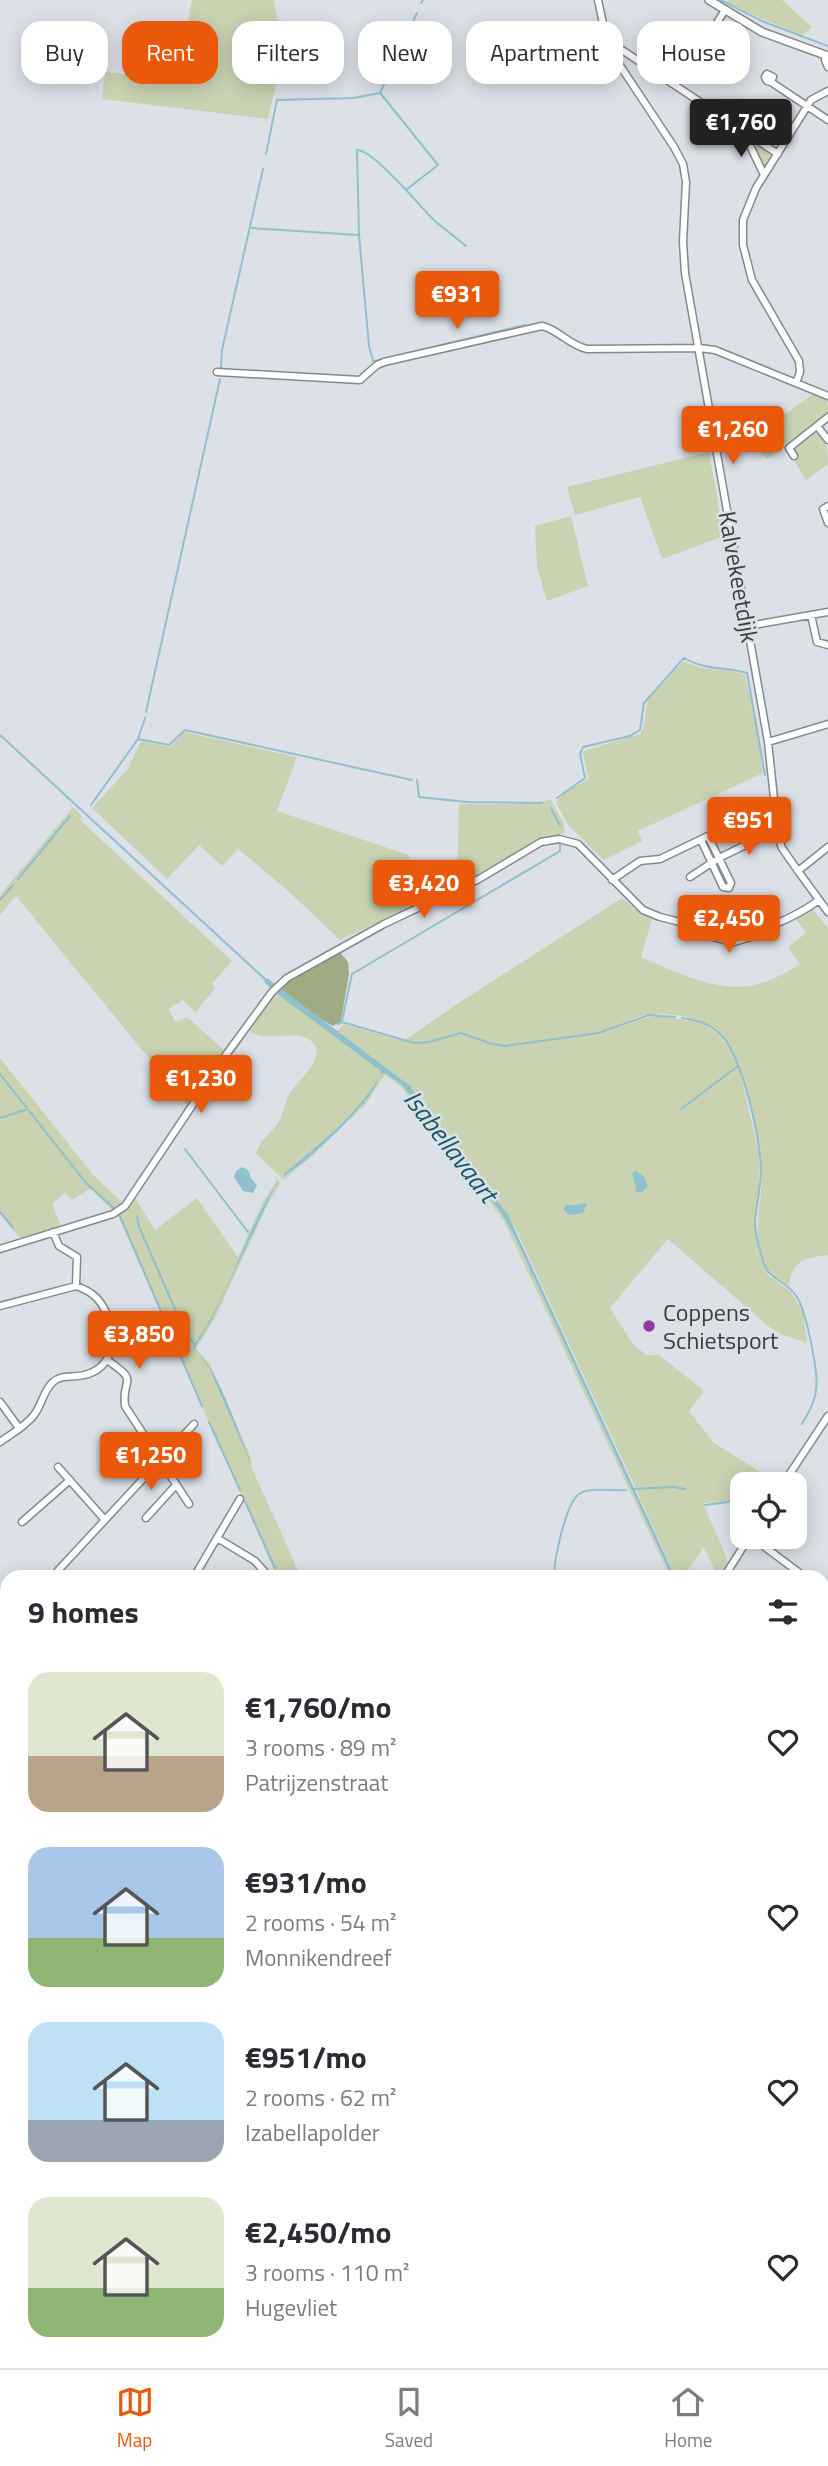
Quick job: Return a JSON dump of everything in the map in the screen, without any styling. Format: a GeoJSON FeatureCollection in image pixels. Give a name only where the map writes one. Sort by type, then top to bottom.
{"type":"FeatureCollection","features":[{"type":"Feature","properties":{"kind":"main road"},"geometry":{"type":"LineString","coordinates":[[709,0],[770,35],[827,56]]}},
{"type":"Feature","properties":{"kind":"street","name":"Kalvekeetdijk"},"geometry":{"type":"LineString","coordinates":[[598,0],[602,21]]}},
{"type":"Feature","properties":{"kind":"street"},"geometry":{"type":"LineString","coordinates":[[718,21],[725,10]]}},
{"type":"Feature","properties":{"kind":"street"},"geometry":{"type":"LineString","coordinates":[[623,51],[778,153]]}},
{"type":"Feature","properties":{"kind":"street"},"geometry":{"type":"LineString","coordinates":[[827,56],[825,60],[828,67]]}},
{"type":"Feature","properties":{"kind":"street","name":"Kalvekeetdijk"},"geometry":{"type":"LineString","coordinates":[[623,71],[683,164],[686,182],[684,262],[768,742],[776,830],[782,848],[828,912]]}},
{"type":"Feature","properties":{"kind":"street"},"geometry":{"type":"LineString","coordinates":[[771,82],[828,120]]}},
{"type":"Feature","properties":{"kind":"street"},"geometry":{"type":"LineString","coordinates":[[796,383],[800,361],[752,281],[745,258],[744,220],[751,199],[764,175],[807,106],[814,97],[828,91]]}},
{"type":"Feature","properties":{"kind":"street"},"geometry":{"type":"LineString","coordinates":[[743,131],[764,175]]}},
{"type":"Feature","properties":{"kind":"street"},"geometry":{"type":"LineString","coordinates":[[217,372],[360,380],[384,362],[542,326],[554,330],[573,345],[587,349],[699,348],[733,356],[828,396]]}},
{"type":"Feature","properties":{"kind":"street"},"geometry":{"type":"LineString","coordinates":[[794,456],[789,448],[828,417]]}},
{"type":"Feature","properties":{"kind":"street"},"geometry":{"type":"LineString","coordinates":[[817,426],[828,440]]}},
{"type":"Feature","properties":{"kind":"street"},"geometry":{"type":"LineString","coordinates":[[828,506],[823,509],[828,523]]}},
{"type":"Feature","properties":{"kind":"street"},"geometry":{"type":"LineString","coordinates":[[748,626],[828,611]]}},
{"type":"Feature","properties":{"kind":"street"},"geometry":{"type":"LineString","coordinates":[[811,615],[817,642],[828,645]]}},
{"type":"Feature","properties":{"kind":"street"},"geometry":{"type":"LineString","coordinates":[[768,742],[828,724]]}},
{"type":"Feature","properties":{"kind":"street"},"geometry":{"type":"LineString","coordinates":[[690,877],[719,858],[776,830]]}},
{"type":"Feature","properties":{"kind":"street"},"geometry":{"type":"LineString","coordinates":[[612,880],[640,861],[660,859],[708,836],[730,883],[729,888],[723,887],[701,840]]}},
{"type":"Feature","properties":{"kind":"street"},"geometry":{"type":"LineString","coordinates":[[0,1248],[113,1214],[125,1206],[272,992],[295,972],[547,841],[565,839],[578,845],[643,910],[690,925],[688,931],[734,942],[771,932],[769,926],[819,900]]}},
{"type":"Feature","properties":{"kind":"street"},"geometry":{"type":"LineString","coordinates":[[798,871],[828,847]]}},
{"type":"Feature","properties":{"kind":"street"},"geometry":{"type":"LineString","coordinates":[[53,1232],[59,1246],[77,1257],[76,1286]]}},
{"type":"Feature","properties":{"kind":"street"},"geometry":{"type":"LineString","coordinates":[[0,1306],[76,1286],[93,1294],[104,1307],[113,1332],[113,1345],[107,1360],[90,1373],[64,1376],[53,1382],[33,1416],[0,1442]]}},
{"type":"Feature","properties":{"kind":"street"},"geometry":{"type":"LineString","coordinates":[[107,1360],[125,1372],[128,1380],[125,1406],[189,1504]]}},
{"type":"Feature","properties":{"kind":"street"},"geometry":{"type":"LineString","coordinates":[[0,1402],[19,1428]]}},
{"type":"Feature","properties":{"kind":"street"},"geometry":{"type":"LineString","coordinates":[[791,1472],[828,1416]]}},
{"type":"Feature","properties":{"kind":"street"},"geometry":{"type":"LineString","coordinates":[[59,1570],[194,1424]]}},
{"type":"Feature","properties":{"kind":"street"},"geometry":{"type":"LineString","coordinates":[[58,1467],[105,1520]]}},
{"type":"Feature","properties":{"kind":"street"},"geometry":{"type":"LineString","coordinates":[[22,1522],[70,1480]]}},
{"type":"Feature","properties":{"kind":"street"},"geometry":{"type":"LineString","coordinates":[[146,1518],[176,1485]]}},
{"type":"Feature","properties":{"kind":"street"},"geometry":{"type":"LineString","coordinates":[[198,1570],[240,1499]]}},
{"type":"Feature","properties":{"kind":"street"},"geometry":{"type":"LineString","coordinates":[[217,1538],[255,1560],[264,1570]]}},
{"type":"Feature","properties":{"kind":"street"},"geometry":{"type":"LineString","coordinates":[[728,1570],[742,1549]]}},
{"type":"Feature","properties":{"kind":"street"},"geometry":{"type":"LineString","coordinates":[[767,1549],[796,1570]]}},
{"type":"Feature","properties":{"kind":"green space"},"geometry":{"type":"Polygon","coordinates":[[[192,0],[274,0],[277,19],[284,21],[232,21],[232,84],[276,84],[268,119],[102,99],[104,84],[108,84],[108,72],[122,74],[122,84],[218,84],[218,21],[188,21],[192,0]]]}},
{"type":"Feature","properties":{"kind":"green space"},"geometry":{"type":"Polygon","coordinates":[[[729,0],[782,0],[812,27],[801,36],[727,3],[729,0]]]}},
{"type":"Feature","properties":{"kind":"green space"},"geometry":{"type":"Polygon","coordinates":[[[754,141],[771,152],[772,158],[765,167],[751,143],[754,141]]]}},
{"type":"Feature","properties":{"kind":"green space"},"geometry":{"type":"Polygon","coordinates":[[[815,393],[827,398],[828,413],[767,459],[749,439],[815,393]]]}},
{"type":"Feature","properties":{"kind":"green space"},"geometry":{"type":"Polygon","coordinates":[[[813,432],[824,441],[828,464],[806,480],[793,458],[793,449],[813,432]]]}},
{"type":"Feature","properties":{"kind":"green space"},"geometry":{"type":"Polygon","coordinates":[[[709,452],[724,536],[662,559],[640,497],[575,515],[567,487],[709,452]]]}},
{"type":"Feature","properties":{"kind":"green space"},"geometry":{"type":"Polygon","coordinates":[[[571,516],[588,586],[547,601],[537,567],[535,526],[571,516]]]}},
{"type":"Feature","properties":{"kind":"green space"},"geometry":{"type":"Polygon","coordinates":[[[684,661],[700,667],[745,675],[756,723],[763,773],[638,831],[642,841],[604,860],[568,825],[556,802],[566,792],[588,779],[583,751],[640,734],[648,700],[684,661]]]}},
{"type":"Feature","properties":{"kind":"green space"},"geometry":{"type":"Polygon","coordinates":[[[184,732],[297,757],[277,811],[409,855],[407,908],[340,940],[286,889],[238,849],[222,866],[199,845],[167,879],[92,808],[127,770],[141,741],[170,747],[184,732]]]}},
{"type":"Feature","properties":{"kind":"green space"},"geometry":{"type":"Polygon","coordinates":[[[551,800],[564,824],[565,833],[536,841],[457,886],[459,804],[521,804],[551,800]]]}},
{"type":"Feature","properties":{"kind":"green space"},"geometry":{"type":"Polygon","coordinates":[[[73,807],[82,816],[80,820],[232,961],[212,984],[215,988],[195,1013],[183,1000],[168,1009],[176,1022],[187,1017],[225,1051],[187,1105],[16,896],[0,915],[0,895],[73,807]]]}},
{"type":"Feature","properties":{"kind":"green space"},"geometry":{"type":"Polygon","coordinates":[[[622,898],[634,909],[652,919],[641,957],[689,977],[727,986],[763,983],[800,964],[788,947],[806,933],[794,916],[812,908],[828,928],[828,1255],[801,1262],[793,1271],[789,1286],[774,1275],[764,1262],[759,1248],[768,1275],[791,1292],[799,1305],[803,1313],[807,1343],[780,1334],[768,1326],[668,1239],[610,1308],[632,1343],[646,1355],[659,1355],[702,1389],[703,1393],[689,1411],[714,1443],[760,1472],[730,1472],[730,1501],[703,1503],[728,1561],[722,1570],[715,1570],[704,1547],[688,1570],[672,1569],[636,1490],[638,1489],[514,1225],[409,1085],[337,1031],[344,1024],[405,1042],[348,1023],[405,1040],[622,898]],[[654,1014],[633,1019],[599,1033],[578,1037],[600,1034],[654,1015],[702,1023],[677,1015],[654,1014]],[[705,1024],[719,1035],[739,1067],[759,1154],[760,1187],[754,1220],[759,1248],[762,1159],[758,1137],[746,1088],[740,1069],[733,1052],[724,1039],[712,1028],[705,1024]],[[573,1037],[531,1041],[509,1045],[573,1037]]]}},
{"type":"Feature","properties":{"kind":"green space"},"geometry":{"type":"Polygon","coordinates":[[[339,951],[348,962],[349,974],[341,1021],[333,1026],[312,1014],[279,988],[339,951]]]}},
{"type":"Feature","properties":{"kind":"green space"},"geometry":{"type":"Polygon","coordinates":[[[276,992],[402,1085],[502,1214],[516,1239],[669,1570],[504,1221],[402,1088],[386,1075],[366,1104],[341,1128],[365,1101],[378,1079],[364,1101],[311,1154],[282,1176],[284,1178],[330,1139],[284,1180],[256,1154],[260,1144],[280,1119],[290,1093],[315,1060],[316,1047],[304,1037],[264,1036],[249,1031],[234,1054],[233,1050],[276,992]]]}},
{"type":"Feature","properties":{"kind":"green space"},"geometry":{"type":"Polygon","coordinates":[[[0,1058],[94,1176],[123,1203],[112,1210],[90,1189],[72,1200],[65,1193],[52,1204],[61,1226],[20,1238],[0,1214],[0,1058]]]}},
{"type":"Feature","properties":{"kind":"green space"},"geometry":{"type":"Polygon","coordinates":[[[254,1155],[281,1183],[268,1204],[214,1320],[196,1349],[210,1364],[252,1460],[251,1466],[298,1570],[274,1570],[118,1216],[125,1211],[134,1196],[155,1230],[197,1198],[238,1257],[264,1200],[277,1180],[254,1155]],[[278,1182],[255,1222],[217,1307],[193,1346],[194,1349],[212,1319],[278,1182]]]}},
{"type":"Feature","properties":{"kind":"water"},"geometry":{"type":"Polygon","coordinates":[[[267,978],[409,1085],[508,1215],[672,1570],[669,1570],[502,1214],[402,1085],[385,1073],[381,1074],[381,1071],[264,982],[267,978]]]}},
{"type":"Feature","properties":{"kind":"water"},"geometry":{"type":"Polygon","coordinates":[[[378,1079],[368,1098],[347,1122],[283,1178],[284,1174],[347,1118],[378,1079]]]}},
{"type":"Feature","properties":{"kind":"water"},"geometry":{"type":"Polygon","coordinates":[[[242,1167],[248,1170],[257,1185],[253,1193],[243,1191],[234,1177],[236,1171],[242,1167]]]}},
{"type":"Feature","properties":{"kind":"water"},"geometry":{"type":"Polygon","coordinates":[[[635,1170],[643,1176],[648,1186],[641,1193],[637,1191],[635,1194],[632,1174],[635,1170]]]}},
{"type":"Feature","properties":{"kind":"water"},"geometry":{"type":"Polygon","coordinates":[[[278,1181],[212,1319],[193,1351],[193,1346],[217,1306],[278,1181]]]}},
{"type":"Feature","properties":{"kind":"water"},"geometry":{"type":"Polygon","coordinates":[[[587,1204],[583,1213],[569,1215],[564,1210],[565,1206],[587,1204]]]}},
{"type":"Feature","properties":{"kind":"water"},"geometry":{"type":"Polygon","coordinates":[[[199,1354],[207,1364],[214,1376],[227,1403],[249,1457],[249,1466],[248,1457],[210,1370],[199,1354]]]}},
{"type":"Feature","properties":{"kind":"waterway"},"geometry":{"type":"LineString","coordinates":[[721,0],[764,22],[828,46]]}},
{"type":"Feature","properties":{"kind":"waterway"},"geometry":{"type":"LineString","coordinates":[[266,154],[277,100],[354,98],[380,93],[417,13]]}},
{"type":"Feature","properties":{"kind":"waterway"},"geometry":{"type":"LineString","coordinates":[[381,94],[438,165],[406,190]]}},
{"type":"Feature","properties":{"kind":"waterway"},"geometry":{"type":"LineString","coordinates":[[381,360],[373,361],[369,346],[359,235],[357,150],[374,159],[436,222],[466,246]]}},
{"type":"Feature","properties":{"kind":"waterway"},"geometry":{"type":"LineString","coordinates":[[221,368],[222,350],[263,169]]}},
{"type":"Feature","properties":{"kind":"waterway"},"geometry":{"type":"LineString","coordinates":[[252,228],[358,235]]}},
{"type":"Feature","properties":{"kind":"waterway"},"geometry":{"type":"LineString","coordinates":[[404,354],[525,325]]}},
{"type":"Feature","properties":{"kind":"waterway"},"geometry":{"type":"LineString","coordinates":[[146,712],[220,379]]}},
{"type":"Feature","properties":{"kind":"waterway"},"geometry":{"type":"LineString","coordinates":[[557,798],[585,778],[580,754],[583,747],[630,736],[640,730],[644,703],[684,658],[708,667],[747,673],[765,775]]}},
{"type":"Feature","properties":{"kind":"waterway"},"geometry":{"type":"LineString","coordinates":[[91,805],[138,739],[145,718]]}},
{"type":"Feature","properties":{"kind":"waterway"},"geometry":{"type":"LineString","coordinates":[[138,739],[169,745],[185,730],[412,780]]}},
{"type":"Feature","properties":{"kind":"waterway","name":"Isabellavaart"},"geometry":{"type":"LineString","coordinates":[[0,735],[267,981]]}},
{"type":"Feature","properties":{"kind":"waterway"},"geometry":{"type":"LineString","coordinates":[[417,780],[419,797],[467,802],[542,803]]}},
{"type":"Feature","properties":{"kind":"waterway"},"geometry":{"type":"LineString","coordinates":[[551,808],[560,826]]}},
{"type":"Feature","properties":{"kind":"waterway"},"geometry":{"type":"LineString","coordinates":[[18,879],[70,816]]}},
{"type":"Feature","properties":{"kind":"waterway"},"geometry":{"type":"LineString","coordinates":[[342,1021],[352,974],[560,851],[560,844]]}},
{"type":"Feature","properties":{"kind":"waterway"},"geometry":{"type":"LineString","coordinates":[[0,900],[13,885]]}},
{"type":"Feature","properties":{"kind":"waterway"},"geometry":{"type":"LineString","coordinates":[[338,1024],[342,1022],[414,1043],[429,1042],[461,1033],[505,1046],[599,1033],[649,1015],[675,1017]]}},
{"type":"Feature","properties":{"kind":"waterway"},"geometry":{"type":"LineString","coordinates":[[682,1018],[702,1023],[720,1034],[736,1059],[749,1098],[758,1139],[761,1170],[755,1222],[758,1242],[768,1270],[792,1290],[801,1304],[814,1357],[815,1395],[802,1424]]}},
{"type":"Feature","properties":{"kind":"waterway"},"geometry":{"type":"LineString","coordinates":[[681,1109],[738,1066]]}},
{"type":"Feature","properties":{"kind":"waterway"},"geometry":{"type":"LineString","coordinates":[[0,1074],[86,1183],[114,1208]]}},
{"type":"Feature","properties":{"kind":"waterway"},"geometry":{"type":"LineString","coordinates":[[0,1118],[25,1110]]}},
{"type":"Feature","properties":{"kind":"waterway"},"geometry":{"type":"LineString","coordinates":[[185,1149],[248,1232]]}},
{"type":"Feature","properties":{"kind":"waterway"},"geometry":{"type":"LineString","coordinates":[[0,1212],[13,1228]]}},
{"type":"Feature","properties":{"kind":"waterway"},"geometry":{"type":"LineString","coordinates":[[120,1216],[202,1406]]}},
{"type":"Feature","properties":{"kind":"waterway"},"geometry":{"type":"LineString","coordinates":[[137,1216],[139,1227],[186,1334],[195,1344]]}},
{"type":"Feature","properties":{"kind":"waterway"},"geometry":{"type":"LineString","coordinates":[[209,1422],[240,1490]]}},
{"type":"Feature","properties":{"kind":"waterway"},"geometry":{"type":"LineString","coordinates":[[633,1489],[685,1489]]}},
{"type":"Feature","properties":{"kind":"waterway"},"geometry":{"type":"LineString","coordinates":[[555,1570],[562,1531],[570,1506],[576,1498],[591,1490],[626,1490]]}},
{"type":"Feature","properties":{"kind":"waterway"},"geometry":{"type":"LineString","coordinates":[[245,1501],[275,1568]]}},
{"type":"Feature","properties":{"kind":"waterway"},"geometry":{"type":"LineString","coordinates":[[705,1505],[730,1501]]}},
{"type":"Feature","properties":{"kind":"place","name":"Coppens Schietsport"},"geometry":{"type":"Point","coordinates":[649,1326]}}]}
